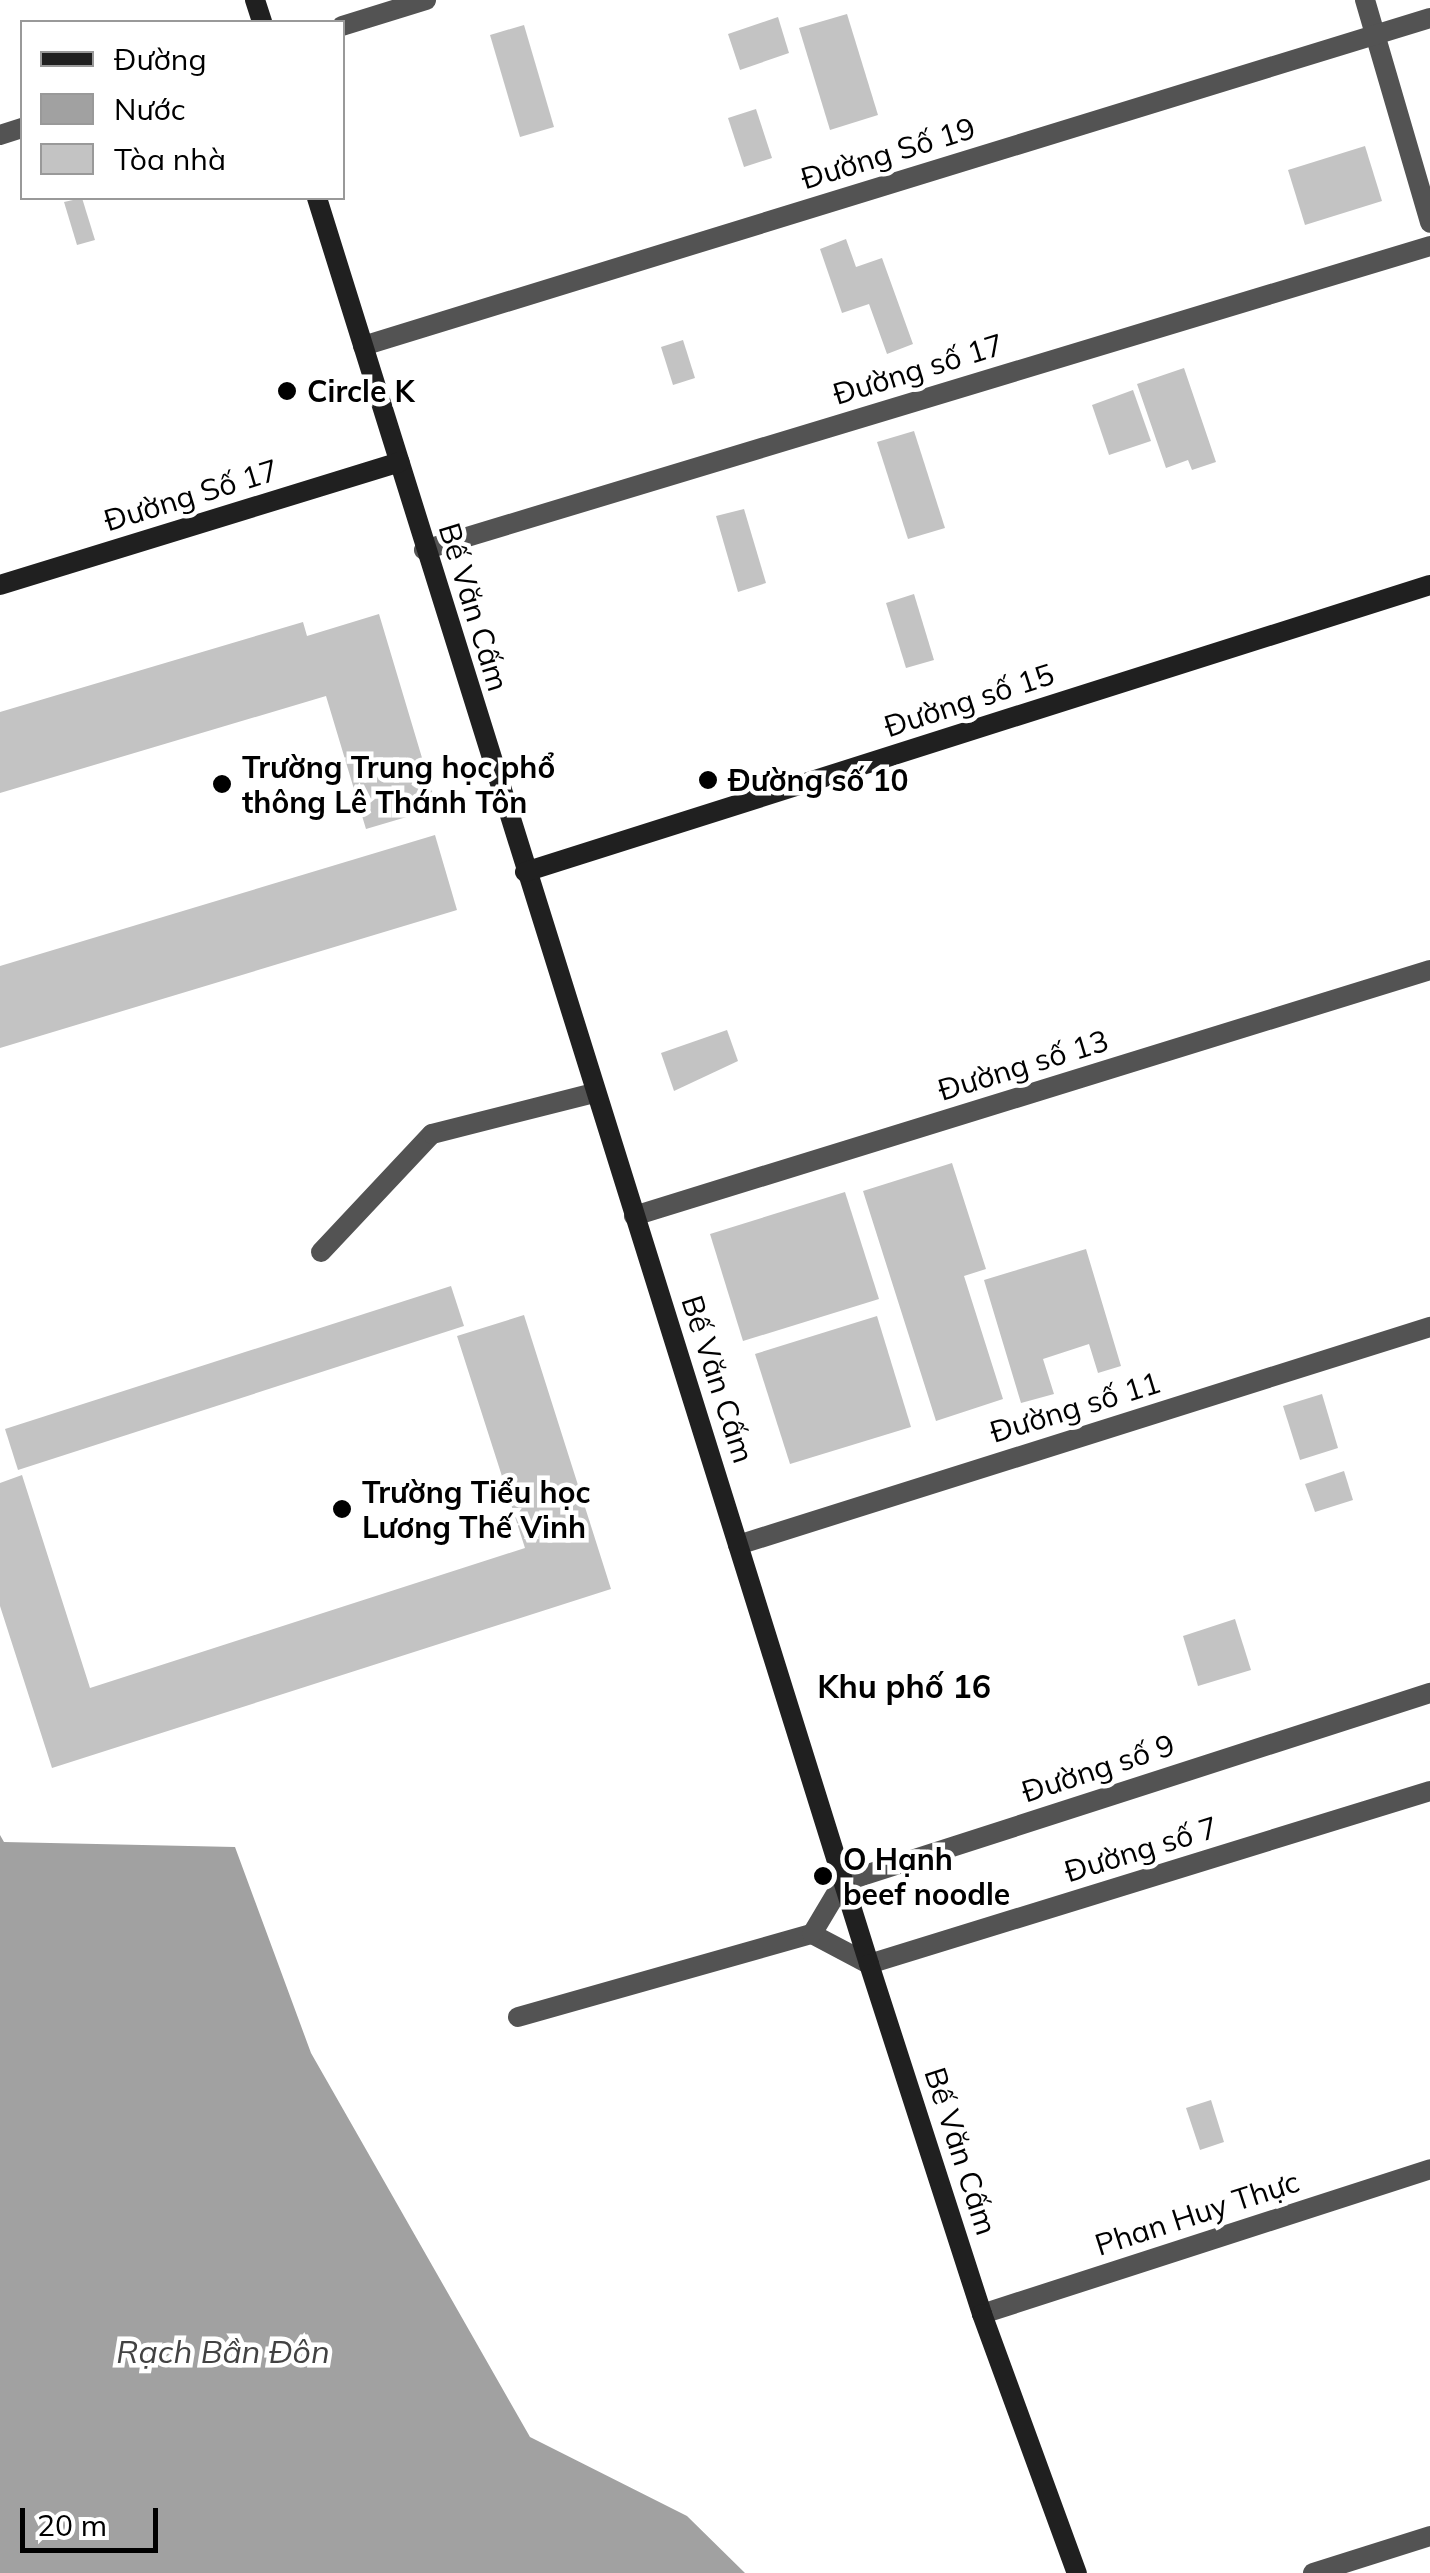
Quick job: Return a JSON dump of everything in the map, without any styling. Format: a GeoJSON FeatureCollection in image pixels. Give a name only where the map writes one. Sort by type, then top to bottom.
{"type":"FeatureCollection","features":[{"type":"Feature","properties":{"kind":"street"},"geometry":{"type":"LineString","coordinates":[[345,25],[426,0]]}},
{"type":"Feature","properties":{"kind":"street"},"geometry":{"type":"LineString","coordinates":[[1365,0],[1430,223]]}},
{"type":"Feature","properties":{"kind":"street","name":"Đường Số 19"},"geometry":{"type":"LineString","coordinates":[[363,346],[1430,18]]}},
{"type":"Feature","properties":{"kind":"street","name":"Bế Văn Cấm"},"geometry":{"type":"LineString","coordinates":[[319,200],[424,550],[869,1964],[982,2314],[1077,2573]]}},
{"type":"Feature","properties":{"kind":"street","name":"Đường số 17"},"geometry":{"type":"LineString","coordinates":[[424,550],[1430,246]]}},
{"type":"Feature","properties":{"kind":"street","name":"Đường Số 17"},"geometry":{"type":"LineString","coordinates":[[0,585],[399,462]]}},
{"type":"Feature","properties":{"kind":"street","name":"Đường số 15"},"geometry":{"type":"LineString","coordinates":[[526,872],[1430,585]]}},
{"type":"Feature","properties":{"kind":"street","name":"Đường số 13"},"geometry":{"type":"LineString","coordinates":[[634,1216],[1430,970]]}},
{"type":"Feature","properties":{"kind":"street"},"geometry":{"type":"LineString","coordinates":[[321,1252],[432,1134],[594,1093]]}},
{"type":"Feature","properties":{"kind":"street","name":"Đường số 11"},"geometry":{"type":"LineString","coordinates":[[738,1545],[1430,1327]]}},
{"type":"Feature","properties":{"kind":"street","name":"Đường số 9"},"geometry":{"type":"LineString","coordinates":[[843,1882],[1430,1693]]}},
{"type":"Feature","properties":{"kind":"street","name":"Đường số 7"},"geometry":{"type":"LineString","coordinates":[[869,1964],[1430,1791]]}},
{"type":"Feature","properties":{"kind":"street"},"geometry":{"type":"LineString","coordinates":[[518,2017],[812,1934],[843,1882]]}},
{"type":"Feature","properties":{"kind":"street"},"geometry":{"type":"LineString","coordinates":[[812,1934],[869,1964]]}},
{"type":"Feature","properties":{"kind":"street","name":"Phan Huy Thực"},"geometry":{"type":"LineString","coordinates":[[982,2314],[1430,2169]]}},
{"type":"Feature","properties":{"kind":"street"},"geometry":{"type":"LineString","coordinates":[[1313,2573],[1430,2536]]}},
{"type":"Feature","properties":{"kind":"water","name":"Rạch Bần Đôn"},"geometry":{"type":"Polygon","coordinates":[[[0,1835],[4,1842],[235,1847],[311,2053],[530,2437],[687,2516],[745,2573],[0,2573],[0,1835]]]}},
{"type":"Feature","properties":{"kind":"building"},"geometry":{"type":"Polygon","coordinates":[[[847,14],[878,115],[830,130],[799,28],[847,14]]]}},
{"type":"Feature","properties":{"kind":"building"},"geometry":{"type":"Polygon","coordinates":[[[778,17],[789,53],[740,70],[728,34],[778,17]]]}},
{"type":"Feature","properties":{"kind":"building"},"geometry":{"type":"Polygon","coordinates":[[[524,25],[554,127],[520,137],[490,35],[524,25]]]}},
{"type":"Feature","properties":{"kind":"building"},"geometry":{"type":"Polygon","coordinates":[[[756,109],[772,158],[744,167],[728,118],[756,109]]]}},
{"type":"Feature","properties":{"kind":"building"},"geometry":{"type":"Polygon","coordinates":[[[1365,146],[1382,201],[1305,225],[1288,170],[1365,146]]]}},
{"type":"Feature","properties":{"kind":"building"},"geometry":{"type":"Polygon","coordinates":[[[83,200],[95,240],[77,245],[64,202],[83,200]]]}},
{"type":"Feature","properties":{"kind":"building"},"geometry":{"type":"Polygon","coordinates":[[[846,239],[856,267],[882,258],[913,344],[887,354],[869,304],[842,313],[820,249],[846,239]]]}},
{"type":"Feature","properties":{"kind":"building"},"geometry":{"type":"Polygon","coordinates":[[[683,340],[695,378],[673,385],[661,347],[683,340]]]}},
{"type":"Feature","properties":{"kind":"building"},"geometry":{"type":"Polygon","coordinates":[[[1184,368],[1216,462],[1192,470],[1188,460],[1166,468],[1137,384],[1184,368]]]}},
{"type":"Feature","properties":{"kind":"building"},"geometry":{"type":"Polygon","coordinates":[[[1133,390],[1151,441],[1109,455],[1092,405],[1133,390]]]}},
{"type":"Feature","properties":{"kind":"building"},"geometry":{"type":"Polygon","coordinates":[[[914,431],[945,528],[908,539],[877,442],[914,431]]]}},
{"type":"Feature","properties":{"kind":"building"},"geometry":{"type":"Polygon","coordinates":[[[744,509],[766,583],[738,592],[716,516],[744,509]]]}},
{"type":"Feature","properties":{"kind":"building"},"geometry":{"type":"Polygon","coordinates":[[[914,594],[934,660],[906,668],[886,603],[914,594]]]}},
{"type":"Feature","properties":{"kind":"building"},"geometry":{"type":"Polygon","coordinates":[[[379,614],[437,808],[366,829],[326,696],[0,793],[0,712],[303,622],[307,636],[379,614]]]}},
{"type":"Feature","properties":{"kind":"building"},"geometry":{"type":"Polygon","coordinates":[[[435,835],[457,910],[0,1048],[0,966],[435,835]]]}},
{"type":"Feature","properties":{"kind":"building"},"geometry":{"type":"Polygon","coordinates":[[[727,1030],[738,1061],[674,1091],[661,1053],[727,1030]]]}},
{"type":"Feature","properties":{"kind":"building"},"geometry":{"type":"Polygon","coordinates":[[[952,1163],[986,1269],[964,1276],[1003,1399],[936,1421],[863,1191],[952,1163]]]}},
{"type":"Feature","properties":{"kind":"building"},"geometry":{"type":"Polygon","coordinates":[[[845,1192],[879,1299],[743,1341],[710,1234],[845,1192]]]}},
{"type":"Feature","properties":{"kind":"building"},"geometry":{"type":"Polygon","coordinates":[[[1086,1249],[1121,1366],[1098,1373],[1089,1344],[1043,1359],[1054,1394],[1021,1403],[984,1280],[1086,1249]]]}},
{"type":"Feature","properties":{"kind":"building"},"geometry":{"type":"Polygon","coordinates":[[[451,1286],[464,1326],[18,1470],[5,1429],[451,1286]]]}},
{"type":"Feature","properties":{"kind":"building"},"geometry":{"type":"Polygon","coordinates":[[[524,1315],[611,1589],[52,1768],[0,1606],[0,1483],[22,1475],[90,1688],[525,1548],[457,1336],[524,1315]]]}},
{"type":"Feature","properties":{"kind":"building"},"geometry":{"type":"Polygon","coordinates":[[[877,1316],[911,1427],[790,1464],[755,1354],[877,1316]]]}},
{"type":"Feature","properties":{"kind":"building"},"geometry":{"type":"Polygon","coordinates":[[[1322,1394],[1338,1448],[1300,1460],[1283,1406],[1322,1394]]]}},
{"type":"Feature","properties":{"kind":"building"},"geometry":{"type":"Polygon","coordinates":[[[1344,1471],[1353,1500],[1315,1512],[1305,1484],[1344,1471]]]}},
{"type":"Feature","properties":{"kind":"building"},"geometry":{"type":"Polygon","coordinates":[[[1235,1619],[1251,1670],[1198,1686],[1183,1636],[1235,1619]]]}},
{"type":"Feature","properties":{"kind":"building"},"geometry":{"type":"Polygon","coordinates":[[[1211,2100],[1224,2142],[1200,2150],[1186,2108],[1211,2100]]]}},
{"type":"Feature","properties":{"kind":"place","name":"Circle K"},"geometry":{"type":"Point","coordinates":[287,391]}},
{"type":"Feature","properties":{"kind":"place","name":"Đường số 10"},"geometry":{"type":"Point","coordinates":[708,780]}},
{"type":"Feature","properties":{"kind":"place","name":"Trường Trung học phổ thông Lê Thánh Tôn"},"geometry":{"type":"Point","coordinates":[222,784]}},
{"type":"Feature","properties":{"kind":"place","name":"Trường Tiểu học Lương Thế Vinh"},"geometry":{"type":"Point","coordinates":[342,1509]}},
{"type":"Feature","properties":{"kind":"place","name":"O Hạnh beef noodle"},"geometry":{"type":"Point","coordinates":[823,1876]}},
{"type":"Feature","properties":{"kind":"district","name":"Khu phố 16"},"geometry":{"type":"Point","coordinates":[904,1686]}}]}
